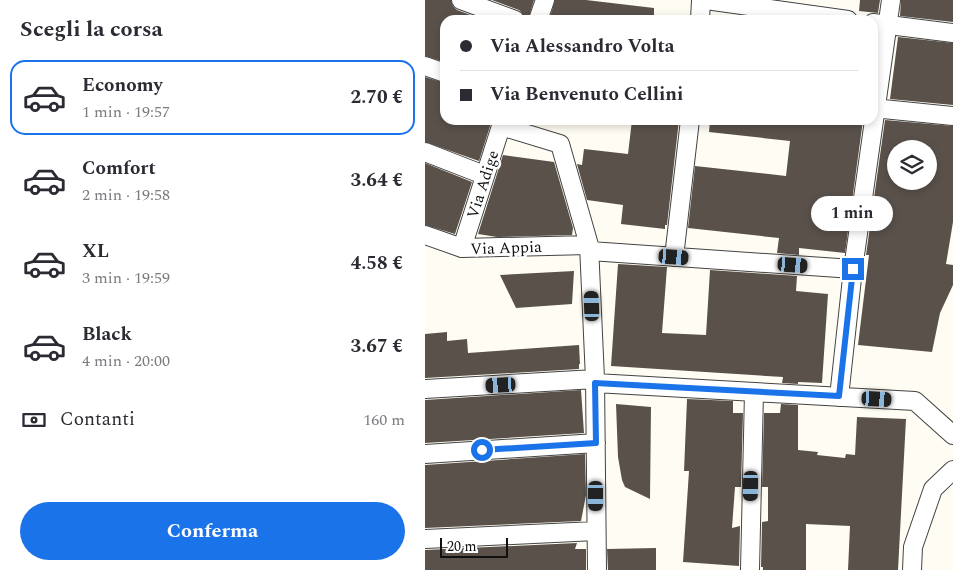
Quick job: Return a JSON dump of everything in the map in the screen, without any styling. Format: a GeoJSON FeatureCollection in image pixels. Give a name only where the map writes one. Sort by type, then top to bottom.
{"type":"FeatureCollection","features":[{"type":"Feature","properties":{"kind":"street"},"geometry":{"type":"LineString","coordinates":[[461,0],[502,15]]}},
{"type":"Feature","properties":{"kind":"street"},"geometry":{"type":"LineString","coordinates":[[540,15],[545,0]]}},
{"type":"Feature","properties":{"kind":"street"},"geometry":{"type":"LineString","coordinates":[[700,15],[701,0]]}},
{"type":"Feature","properties":{"kind":"street"},"geometry":{"type":"LineString","coordinates":[[706,0],[812,15]]}},
{"type":"Feature","properties":{"kind":"street"},"geometry":{"type":"LineString","coordinates":[[878,53],[880,25],[891,0]]}},
{"type":"Feature","properties":{"kind":"street"},"geometry":{"type":"LineString","coordinates":[[880,25],[953,33]]}},
{"type":"Feature","properties":{"kind":"street"},"geometry":{"type":"LineString","coordinates":[[425,66],[440,71]]}},
{"type":"Feature","properties":{"kind":"street"},"geometry":{"type":"LineString","coordinates":[[878,108],[953,116]]}},
{"type":"Feature","properties":{"kind":"street","name":"Via Adige"},"geometry":{"type":"LineString","coordinates":[[462,248],[501,125]]}},
{"type":"Feature","properties":{"kind":"street"},"geometry":{"type":"LineString","coordinates":[[508,125],[560,144],[590,248],[595,381],[597,570]]}},
{"type":"Feature","properties":{"kind":"street"},"geometry":{"type":"LineString","coordinates":[[674,257],[689,125]]}},
{"type":"Feature","properties":{"kind":"street"},"geometry":{"type":"LineString","coordinates":[[839,396],[872,125]]}},
{"type":"Feature","properties":{"kind":"street"},"geometry":{"type":"LineString","coordinates":[[425,152],[484,175]]}},
{"type":"Feature","properties":{"kind":"street","name":"Via Appia"},"geometry":{"type":"LineString","coordinates":[[425,235],[462,248],[590,248],[674,257],[853,269]]}},
{"type":"Feature","properties":{"kind":"street"},"geometry":{"type":"LineString","coordinates":[[425,389],[595,381],[915,401],[953,434]]}},
{"type":"Feature","properties":{"kind":"street"},"geometry":{"type":"LineString","coordinates":[[750,570],[754,392]]}},
{"type":"Feature","properties":{"kind":"street"},"geometry":{"type":"LineString","coordinates":[[425,454],[596,443]]}},
{"type":"Feature","properties":{"kind":"street"},"geometry":{"type":"LineString","coordinates":[[912,570],[913,547],[933,489],[953,470]]}},
{"type":"Feature","properties":{"kind":"street"},"geometry":{"type":"LineString","coordinates":[[425,540],[596,531]]}},
{"type":"Feature","properties":{"kind":"building"},"geometry":{"type":"Polygon","coordinates":[[[425,0],[451,0],[457,10],[470,15],[440,15],[440,60],[425,56],[425,0]]]}},
{"type":"Feature","properties":{"kind":"building"},"geometry":{"type":"Polygon","coordinates":[[[492,0],[534,0],[530,15],[523,15],[519,10],[492,0]]]}},
{"type":"Feature","properties":{"kind":"building"},"geometry":{"type":"Polygon","coordinates":[[[555,0],[586,0],[654,8],[654,15],[550,15],[555,0]]]}},
{"type":"Feature","properties":{"kind":"building"},"geometry":{"type":"Polygon","coordinates":[[[860,0],[880,0],[878,13],[859,11],[860,0]]]}},
{"type":"Feature","properties":{"kind":"building"},"geometry":{"type":"Polygon","coordinates":[[[901,0],[953,0],[953,22],[900,16],[901,0]]]}},
{"type":"Feature","properties":{"kind":"building"},"geometry":{"type":"Polygon","coordinates":[[[898,37],[953,43],[953,105],[890,99],[898,37]]]}},
{"type":"Feature","properties":{"kind":"building"},"geometry":{"type":"Polygon","coordinates":[[[425,77],[440,82],[440,125],[490,125],[479,161],[425,142],[425,77]]]}},
{"type":"Feature","properties":{"kind":"building"},"geometry":{"type":"Polygon","coordinates":[[[885,120],[953,126],[953,222],[946,264],[953,265],[953,285],[940,313],[932,352],[858,345],[869,255],[866,255],[885,120]]]}},
{"type":"Feature","properties":{"kind":"building"},"geometry":{"type":"Polygon","coordinates":[[[631,125],[678,125],[665,229],[621,224],[623,205],[587,200],[577,164],[582,165],[584,149],[628,154],[631,125]]]}},
{"type":"Feature","properties":{"kind":"building"},"geometry":{"type":"Polygon","coordinates":[[[710,125],[862,125],[845,253],[799,248],[799,255],[777,253],[779,238],[688,228],[695,166],[786,176],[790,141],[709,132],[710,125]]]}},
{"type":"Feature","properties":{"kind":"building"},"geometry":{"type":"Polygon","coordinates":[[[503,155],[554,162],[573,228],[572,235],[497,237],[478,234],[503,155]]]}},
{"type":"Feature","properties":{"kind":"building"},"geometry":{"type":"Polygon","coordinates":[[[425,163],[472,182],[455,234],[425,225],[425,163]]]}},
{"type":"Feature","properties":{"kind":"building"},"geometry":{"type":"Polygon","coordinates":[[[618,264],[667,267],[662,333],[706,335],[710,270],[797,276],[796,291],[828,294],[822,383],[782,383],[783,377],[611,366],[618,264]]]}},
{"type":"Feature","properties":{"kind":"building"},"geometry":{"type":"Polygon","coordinates":[[[574,271],[572,304],[516,308],[500,275],[574,271]]]}},
{"type":"Feature","properties":{"kind":"building"},"geometry":{"type":"Polygon","coordinates":[[[447,332],[447,341],[467,339],[468,353],[579,345],[579,369],[425,378],[425,334],[447,332]]]}},
{"type":"Feature","properties":{"kind":"building"},"geometry":{"type":"Polygon","coordinates":[[[581,390],[584,433],[425,443],[425,400],[581,390]]]}},
{"type":"Feature","properties":{"kind":"building"},"geometry":{"type":"Polygon","coordinates":[[[687,399],[733,401],[733,413],[743,413],[741,487],[735,487],[732,528],[740,526],[739,566],[683,562],[689,471],[684,471],[687,399]]]}},
{"type":"Feature","properties":{"kind":"building"},"geometry":{"type":"Polygon","coordinates":[[[616,404],[651,407],[650,499],[625,487],[622,480],[618,457],[616,404]]]}},
{"type":"Feature","properties":{"kind":"building"},"geometry":{"type":"Polygon","coordinates":[[[781,404],[798,405],[798,450],[818,452],[817,455],[845,458],[846,454],[855,455],[857,417],[906,419],[898,570],[848,570],[850,526],[806,524],[806,570],[763,570],[763,567],[761,567],[762,522],[768,521],[768,487],[762,487],[764,413],[780,413],[781,404]]]}},
{"type":"Feature","properties":{"kind":"building"},"geometry":{"type":"Polygon","coordinates":[[[585,454],[586,495],[581,521],[425,528],[425,465],[585,454]]]}},
{"type":"Feature","properties":{"kind":"building"},"geometry":{"type":"Polygon","coordinates":[[[577,543],[575,549],[586,549],[586,570],[425,570],[425,550],[577,543]]]}},
{"type":"Feature","properties":{"kind":"building"},"geometry":{"type":"Polygon","coordinates":[[[656,548],[656,570],[608,570],[607,549],[656,548]]]}},
{"type":"Feature","properties":{"kind":"route"},"geometry":{"type":"LineString","coordinates":[[482,450],[596,443],[595,383],[839,396],[853,269]]}}]}
